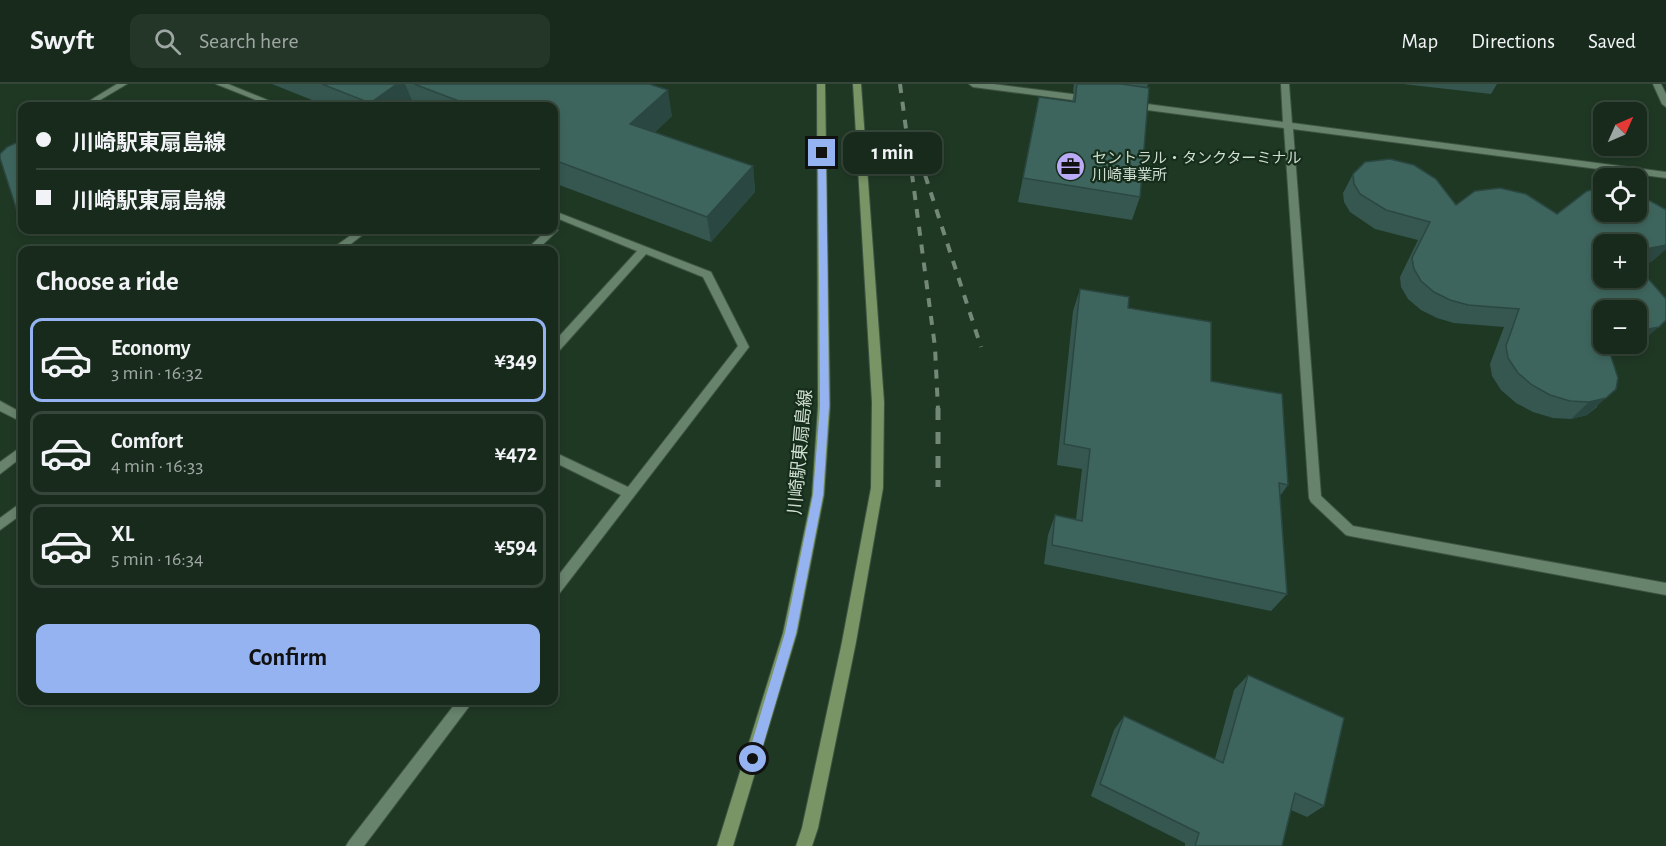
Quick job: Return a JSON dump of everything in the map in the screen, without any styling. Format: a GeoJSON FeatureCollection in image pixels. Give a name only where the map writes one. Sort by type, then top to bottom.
{"type":"FeatureCollection","features":[{"type":"Feature","properties":{"kind":"street","name":"川崎駅東扇島線"},"geometry":{"type":"LineString","coordinates":[[725,846],[790,633],[818,495],[824,406],[821,84]]}},
{"type":"Feature","properties":{"kind":"street"},"geometry":{"type":"LineString","coordinates":[[804,846],[810,828],[849,642],[878,488],[878,402],[857,84]]}},
{"type":"Feature","properties":{"kind":"lane"},"geometry":{"type":"LineString","coordinates":[[92,102],[123,84]]}},
{"type":"Feature","properties":{"kind":"lane"},"geometry":{"type":"LineString","coordinates":[[220,84],[267,102]]}},
{"type":"Feature","properties":{"kind":"lane"},"geometry":{"type":"LineString","coordinates":[[973,84],[1102,100]]}},
{"type":"Feature","properties":{"kind":"lane"},"geometry":{"type":"LineString","coordinates":[[1285,84],[1315,498],[1350,531],[1666,589]]}},
{"type":"Feature","properties":{"kind":"lane"},"geometry":{"type":"LineString","coordinates":[[1657,84],[1666,104]]}},
{"type":"Feature","properties":{"kind":"lane"},"geometry":{"type":"LineString","coordinates":[[1125,104],[1666,175]]}},
{"type":"Feature","properties":{"kind":"lane"},"geometry":{"type":"LineString","coordinates":[[558,585],[744,346],[707,275],[559,216]]}},
{"type":"Feature","properties":{"kind":"lane"},"geometry":{"type":"LineString","coordinates":[[342,246],[359,234]]}},
{"type":"Feature","properties":{"kind":"lane"},"geometry":{"type":"LineString","coordinates":[[535,246],[548,234]]}},
{"type":"Feature","properties":{"kind":"lane"},"geometry":{"type":"LineString","coordinates":[[558,346],[644,250]]}},
{"type":"Feature","properties":{"kind":"lane"},"geometry":{"type":"LineString","coordinates":[[0,405],[18,416]]}},
{"type":"Feature","properties":{"kind":"lane"},"geometry":{"type":"LineString","coordinates":[[0,469],[18,454]]}},
{"type":"Feature","properties":{"kind":"lane"},"geometry":{"type":"LineString","coordinates":[[558,459],[629,493]]}},
{"type":"Feature","properties":{"kind":"lane"},"geometry":{"type":"LineString","coordinates":[[0,525],[18,510]]}},
{"type":"Feature","properties":{"kind":"lane"},"geometry":{"type":"LineString","coordinates":[[354,846],[463,705]]}},
{"type":"Feature","properties":{"kind":"building"},"geometry":{"type":"Polygon","coordinates":[[[322,84],[397,84],[371,102],[322,84]]]}},
{"type":"Feature","properties":{"kind":"building"},"geometry":{"type":"Polygon","coordinates":[[[414,84],[649,84],[668,90],[630,124],[753,166],[707,217],[558,161],[558,102],[461,102],[414,84]]]}},
{"type":"Feature","properties":{"kind":"building"},"geometry":{"type":"Polygon","coordinates":[[[1077,84],[1121,84],[1149,88],[1140,197],[1023,178],[1039,97],[1075,102],[1077,84]]]}},
{"type":"Feature","properties":{"kind":"building"},"geometry":{"type":"Polygon","coordinates":[[[18,142],[17,211],[0,158],[0,154],[7,147],[18,142]]]}},
{"type":"Feature","properties":{"kind":"building"},"geometry":{"type":"Polygon","coordinates":[[[1390,159],[1414,165],[1436,179],[1456,205],[1475,191],[1500,188],[1526,194],[1557,214],[1587,191],[1593,190],[1593,222],[1647,222],[1647,199],[1666,210],[1666,245],[1647,249],[1647,234],[1593,234],[1593,288],[1647,288],[1647,277],[1666,299],[1666,320],[1659,327],[1647,329],[1647,300],[1593,300],[1593,354],[1610,354],[1618,378],[1616,389],[1606,398],[1589,402],[1570,401],[1550,395],[1532,385],[1518,373],[1508,358],[1506,346],[1519,309],[1468,305],[1450,300],[1434,292],[1421,281],[1414,269],[1412,258],[1430,222],[1386,210],[1360,194],[1354,184],[1353,174],[1365,162],[1390,159]]]}},
{"type":"Feature","properties":{"kind":"building"},"geometry":{"type":"Polygon","coordinates":[[[1080,289],[1129,297],[1128,308],[1211,322],[1211,381],[1282,394],[1288,485],[1279,483],[1287,594],[1052,545],[1055,515],[1082,521],[1090,449],[1064,444],[1080,289]]]}},
{"type":"Feature","properties":{"kind":"building"},"geometry":{"type":"Polygon","coordinates":[[[1248,675],[1344,718],[1324,806],[1295,793],[1282,846],[1195,846],[1199,833],[1100,784],[1124,716],[1223,763],[1248,675]]]}},
{"type":"Feature","properties":{"kind":"railway"},"geometry":{"type":"LineString","coordinates":[[900,84],[935,347],[938,409]]}},
{"type":"Feature","properties":{"kind":"railway"},"geometry":{"type":"LineString","coordinates":[[914,141],[981,347]]}},
{"type":"Feature","properties":{"kind":"railway"},"geometry":{"type":"LineString","coordinates":[[938,409],[938,487]]}},
{"type":"Feature","properties":{"kind":"place","name":"セントラル・タンクターミナル 川崎事業所"},"geometry":{"type":"Point","coordinates":[1071,167]}},
{"type":"Feature","properties":{"kind":"route"},"geometry":{"type":"LineString","coordinates":[[753,759],[790,633],[818,495],[824,406],[822,153]]}}]}
